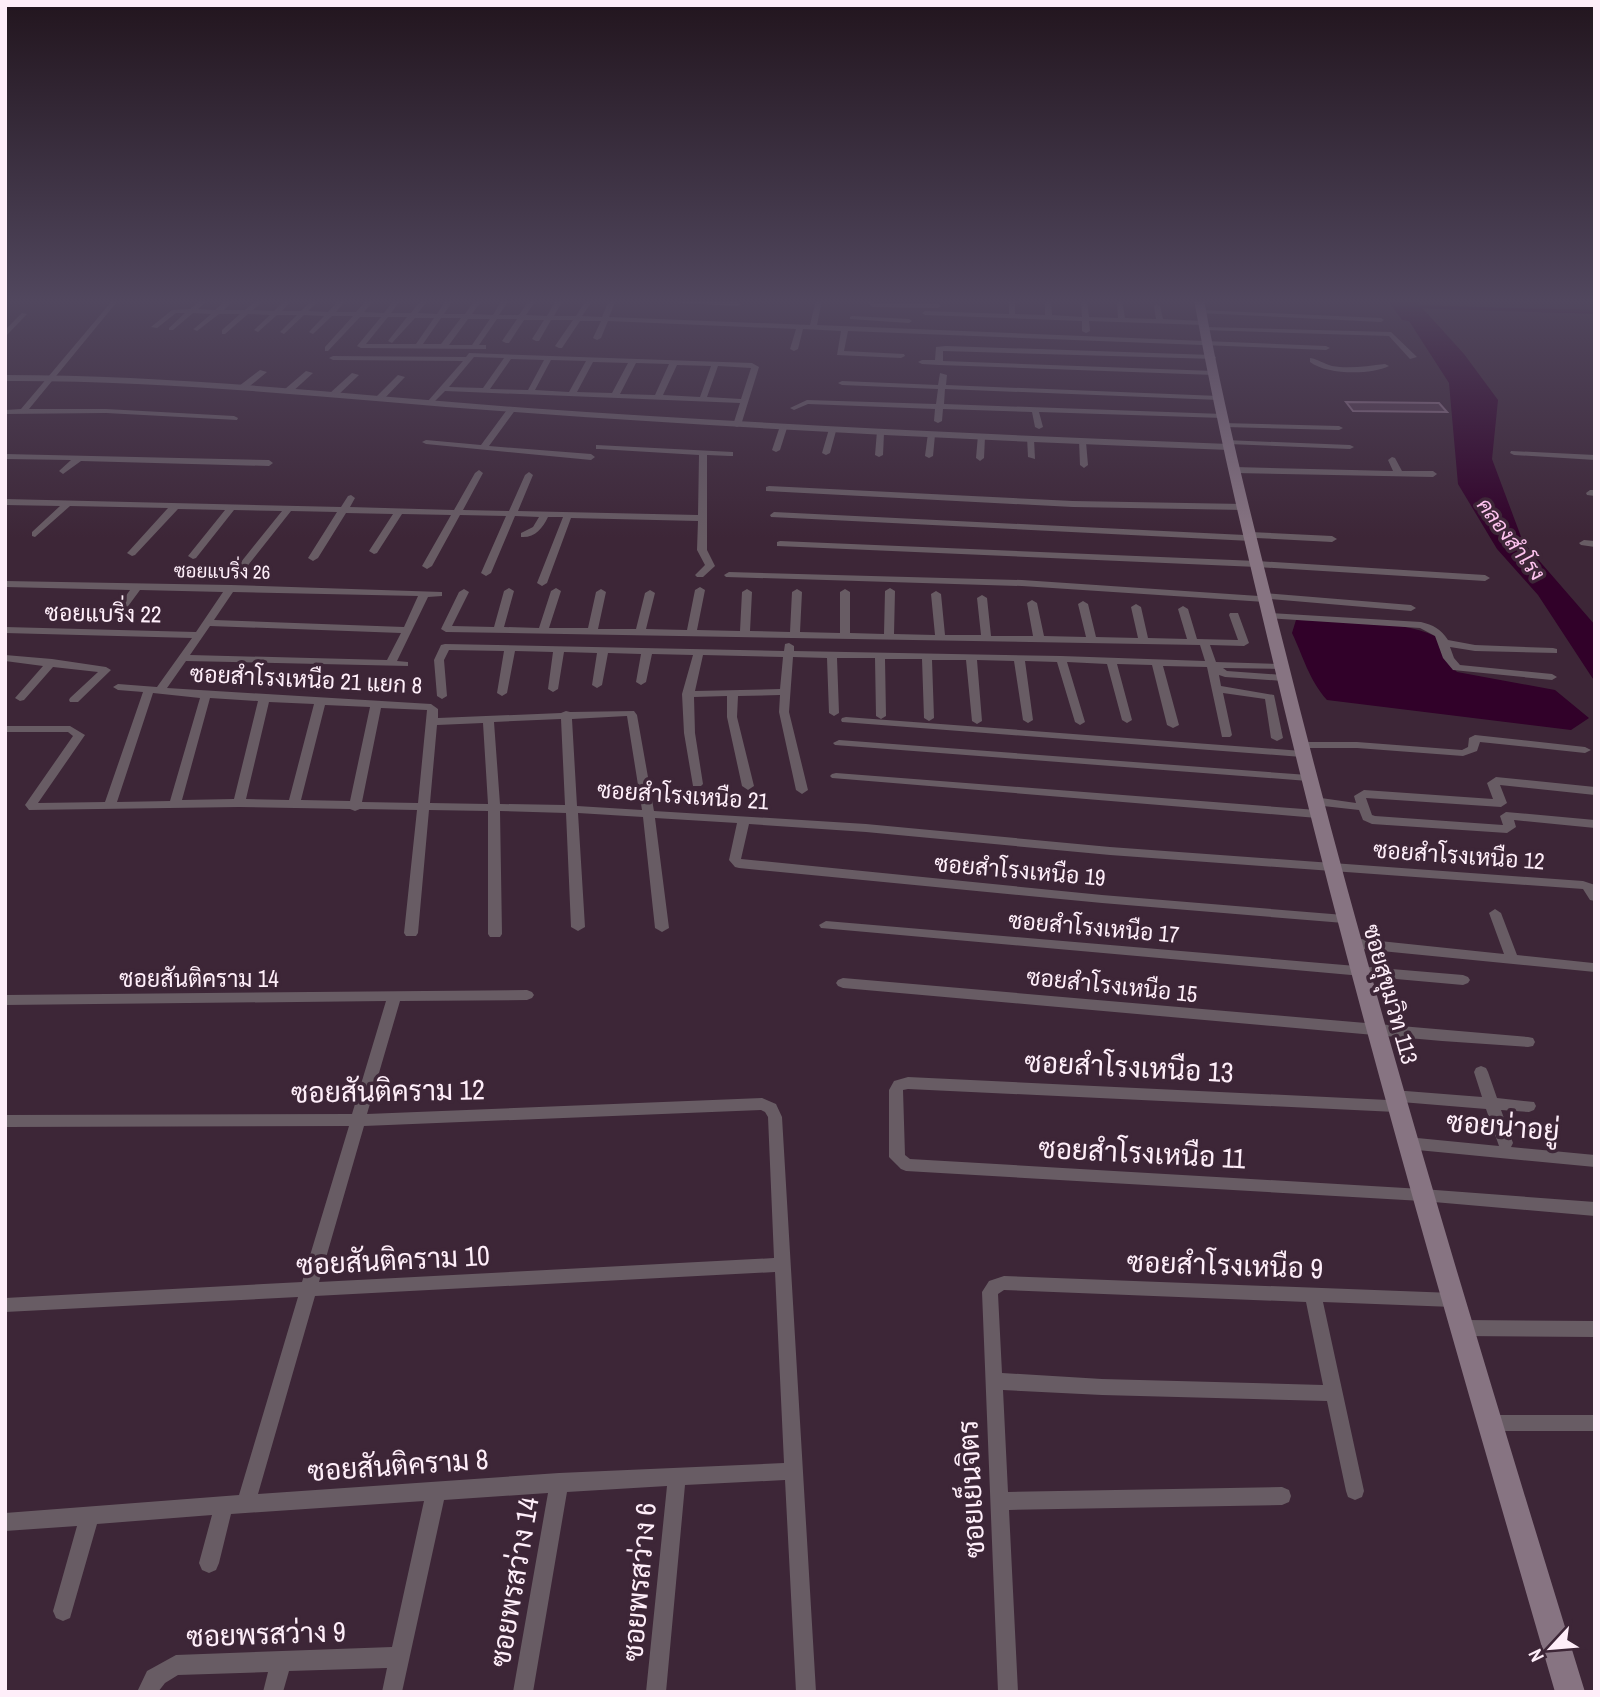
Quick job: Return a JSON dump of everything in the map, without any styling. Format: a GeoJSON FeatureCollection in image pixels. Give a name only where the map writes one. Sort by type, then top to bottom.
{"type":"FeatureCollection","features":[{"type":"Feature","properties":{"kind":"main road","name":"ซอยสุขุมวิท 113"},"geometry":{"type":"LineString","coordinates":[[1215,379],[1282,673],[1344,919],[1422,1195],[1570,1692]]}},
{"type":"Feature","properties":{"kind":"street"},"geometry":{"type":"LineString","coordinates":[[23,412],[48,379]]}},
{"type":"Feature","properties":{"kind":"street"},"geometry":{"type":"LineString","coordinates":[[138,379],[512,410],[737,425],[1082,442],[1225,426]]}},
{"type":"Feature","properties":{"kind":"street"},"geometry":{"type":"LineString","coordinates":[[242,388],[254,379]]}},
{"type":"Feature","properties":{"kind":"street"},"geometry":{"type":"LineString","coordinates":[[288,391],[302,379]]}},
{"type":"Feature","properties":{"kind":"street"},"geometry":{"type":"LineString","coordinates":[[333,395],[350,379]]}},
{"type":"Feature","properties":{"kind":"street"},"geometry":{"type":"LineString","coordinates":[[379,399],[399,379]]}},
{"type":"Feature","properties":{"kind":"street"},"geometry":{"type":"LineString","coordinates":[[431,403],[450,379]]}},
{"type":"Feature","properties":{"kind":"street"},"geometry":{"type":"LineString","coordinates":[[485,391],[493,379]]}},
{"type":"Feature","properties":{"kind":"street"},"geometry":{"type":"LineString","coordinates":[[530,393],[537,379]]}},
{"type":"Feature","properties":{"kind":"street"},"geometry":{"type":"LineString","coordinates":[[572,394],[580,379]]}},
{"type":"Feature","properties":{"kind":"street"},"geometry":{"type":"LineString","coordinates":[[615,396],[623,379]]}},
{"type":"Feature","properties":{"kind":"street"},"geometry":{"type":"LineString","coordinates":[[657,398],[666,379]]}},
{"type":"Feature","properties":{"kind":"street"},"geometry":{"type":"LineString","coordinates":[[703,399],[710,379]]}},
{"type":"Feature","properties":{"kind":"street"},"geometry":{"type":"LineString","coordinates":[[737,425],[751,379]]}},
{"type":"Feature","properties":{"kind":"street"},"geometry":{"type":"LineString","coordinates":[[890,386],[891,379]]}},
{"type":"Feature","properties":{"kind":"street"},"geometry":{"type":"LineString","coordinates":[[938,421],[942,379]]}},
{"type":"Feature","properties":{"kind":"street"},"geometry":{"type":"LineString","coordinates":[[1044,379],[1045,391]]}},
{"type":"Feature","properties":{"kind":"street"},"geometry":{"type":"LineString","coordinates":[[842,383],[941,388],[991,385],[1066,392],[1225,426],[1350,447]]}},
{"type":"Feature","properties":{"kind":"street"},"geometry":{"type":"LineString","coordinates":[[859,400],[861,384]]}},
{"type":"Feature","properties":{"kind":"street"},"geometry":{"type":"LineString","coordinates":[[442,389],[745,401]]}},
{"type":"Feature","properties":{"kind":"street"},"geometry":{"type":"LineString","coordinates":[[1066,392],[1067,403]]}},
{"type":"Feature","properties":{"kind":"street"},"geometry":{"type":"LineString","coordinates":[[794,408],[807,402],[890,408],[939,406],[990,409],[1037,418],[1089,420],[1092,418],[1092,412],[1225,426],[1339,428]]}},
{"type":"Feature","properties":{"kind":"street"},"geometry":{"type":"LineString","coordinates":[[990,409],[990,419]]}},
{"type":"Feature","properties":{"kind":"street"},"geometry":{"type":"LineString","coordinates":[[483,448],[512,410]]}},
{"type":"Feature","properties":{"kind":"street"},"geometry":{"type":"LineString","coordinates":[[5,412],[106,411],[234,418]]}},
{"type":"Feature","properties":{"kind":"street"},"geometry":{"type":"LineString","coordinates":[[776,450],[783,428]]}},
{"type":"Feature","properties":{"kind":"street"},"geometry":{"type":"LineString","coordinates":[[826,453],[832,431]]}},
{"type":"Feature","properties":{"kind":"street"},"geometry":{"type":"LineString","coordinates":[[879,455],[880,433]]}},
{"type":"Feature","properties":{"kind":"street"},"geometry":{"type":"LineString","coordinates":[[929,456],[931,435]]}},
{"type":"Feature","properties":{"kind":"street"},"geometry":{"type":"LineString","coordinates":[[980,458],[981,437]]}},
{"type":"Feature","properties":{"kind":"street"},"geometry":{"type":"LineString","coordinates":[[1030,439],[1032,457]]}},
{"type":"Feature","properties":{"kind":"street"},"geometry":{"type":"LineString","coordinates":[[426,442],[591,457]]}},
{"type":"Feature","properties":{"kind":"street"},"geometry":{"type":"LineString","coordinates":[[1082,442],[1084,465]]}},
{"type":"Feature","properties":{"kind":"street"},"geometry":{"type":"LineString","coordinates":[[599,447],[730,454]]}},
{"type":"Feature","properties":{"kind":"street"},"geometry":{"type":"LineString","coordinates":[[699,575],[710,566],[702,550],[703,453]]}},
{"type":"Feature","properties":{"kind":"street"},"geometry":{"type":"LineString","coordinates":[[1514,453],[1595,458]]}},
{"type":"Feature","properties":{"kind":"street"},"geometry":{"type":"LineString","coordinates":[[5,456],[269,463]]}},
{"type":"Feature","properties":{"kind":"street"},"geometry":{"type":"LineString","coordinates":[[32,468],[47,457]]}},
{"type":"Feature","properties":{"kind":"street"},"geometry":{"type":"LineString","coordinates":[[63,471],[80,457]]}},
{"type":"Feature","properties":{"kind":"street"},"geometry":{"type":"LineString","coordinates":[[1392,460],[1399,474]]}},
{"type":"Feature","properties":{"kind":"street"},"geometry":{"type":"LineString","coordinates":[[1235,470],[1326,476],[1433,474]]}},
{"type":"Feature","properties":{"kind":"street"},"geometry":{"type":"LineString","coordinates":[[427,566],[478,472]]}},
{"type":"Feature","properties":{"kind":"street"},"geometry":{"type":"LineString","coordinates":[[486,573],[529,475]]}},
{"type":"Feature","properties":{"kind":"street"},"geometry":{"type":"LineString","coordinates":[[769,489],[1073,504],[1244,507]]}},
{"type":"Feature","properties":{"kind":"street"},"geometry":{"type":"LineString","coordinates":[[313,558],[351,498]]}},
{"type":"Feature","properties":{"kind":"street"},"geometry":{"type":"LineString","coordinates":[[7,504],[233,506],[701,518]]}},
{"type":"Feature","properties":{"kind":"street"},"geometry":{"type":"LineString","coordinates":[[35,534],[67,504]]}},
{"type":"Feature","properties":{"kind":"street"},"geometry":{"type":"LineString","coordinates":[[132,553],[176,505]]}},
{"type":"Feature","properties":{"kind":"street"},"geometry":{"type":"LineString","coordinates":[[193,556],[233,506]]}},
{"type":"Feature","properties":{"kind":"street"},"geometry":{"type":"LineString","coordinates":[[242,567],[289,508]]}},
{"type":"Feature","properties":{"kind":"street"},"geometry":{"type":"LineString","coordinates":[[374,551],[399,511]]}},
{"type":"Feature","properties":{"kind":"street"},"geometry":{"type":"LineString","coordinates":[[524,535],[537,529],[545,514]]}},
{"type":"Feature","properties":{"kind":"street"},"geometry":{"type":"LineString","coordinates":[[774,514],[1332,539]]}},
{"type":"Feature","properties":{"kind":"street"},"geometry":{"type":"LineString","coordinates":[[542,583],[568,515]]}},
{"type":"Feature","properties":{"kind":"street"},"geometry":{"type":"LineString","coordinates":[[1584,543],[1595,544]]}},
{"type":"Feature","properties":{"kind":"street"},"geometry":{"type":"LineString","coordinates":[[780,544],[1257,564],[1485,578]]}},
{"type":"Feature","properties":{"kind":"street"},"geometry":{"type":"LineString","coordinates":[[729,575],[1022,583],[1266,604],[1421,625],[1437,632],[1445,643],[1450,663],[1457,667],[1552,677]]}},
{"type":"Feature","properties":{"kind":"street","name":"ซอยแบริ่ง 26"},"geometry":{"type":"LineString","coordinates":[[5,584],[439,594]]}},
{"type":"Feature","properties":{"kind":"street"},"geometry":{"type":"LineString","coordinates":[[123,607],[138,586]]}},
{"type":"Feature","properties":{"kind":"street"},"geometry":{"type":"LineString","coordinates":[[110,804],[154,691],[184,658],[231,588]]}},
{"type":"Feature","properties":{"kind":"street"},"geometry":{"type":"LineString","coordinates":[[691,633],[700,590]]}},
{"type":"Feature","properties":{"kind":"street"},"geometry":{"type":"LineString","coordinates":[[498,630],[509,591]]}},
{"type":"Feature","properties":{"kind":"street"},"geometry":{"type":"LineString","coordinates":[[543,631],[556,591]]}},
{"type":"Feature","properties":{"kind":"street"},"geometry":{"type":"LineString","coordinates":[[889,637],[890,591]]}},
{"type":"Feature","properties":{"kind":"street"},"geometry":{"type":"LineString","coordinates":[[464,592],[446,629],[1244,643],[1234,615]]}},
{"type":"Feature","properties":{"kind":"street"},"geometry":{"type":"LineString","coordinates":[[592,631],[601,592]]}},
{"type":"Feature","properties":{"kind":"street"},"geometry":{"type":"LineString","coordinates":[[745,633],[747,592]]}},
{"type":"Feature","properties":{"kind":"street"},"geometry":{"type":"LineString","coordinates":[[845,592],[845,636]]}},
{"type":"Feature","properties":{"kind":"street"},"geometry":{"type":"LineString","coordinates":[[391,663],[425,593]]}},
{"type":"Feature","properties":{"kind":"street"},"geometry":{"type":"LineString","coordinates":[[640,632],[650,593]]}},
{"type":"Feature","properties":{"kind":"street"},"geometry":{"type":"LineString","coordinates":[[797,593],[788,654],[784,712],[802,790]]}},
{"type":"Feature","properties":{"kind":"street"},"geometry":{"type":"LineString","coordinates":[[936,594],[940,638]]}},
{"type":"Feature","properties":{"kind":"street"},"geometry":{"type":"LineString","coordinates":[[982,598],[986,638]]}},
{"type":"Feature","properties":{"kind":"street"},"geometry":{"type":"LineString","coordinates":[[1032,603],[1040,639]]}},
{"type":"Feature","properties":{"kind":"street"},"geometry":{"type":"LineString","coordinates":[[1083,604],[1091,640]]}},
{"type":"Feature","properties":{"kind":"street"},"geometry":{"type":"LineString","coordinates":[[1266,604],[1411,608]]}},
{"type":"Feature","properties":{"kind":"street"},"geometry":{"type":"LineString","coordinates":[[1136,607],[1144,641]]}},
{"type":"Feature","properties":{"kind":"street"},"geometry":{"type":"LineString","coordinates":[[1183,609],[1212,666],[1226,735]]}},
{"type":"Feature","properties":{"kind":"street"},"geometry":{"type":"LineString","coordinates":[[208,623],[406,630]]}},
{"type":"Feature","properties":{"kind":"street","name":"ซอยแบริ่ง 22"},"geometry":{"type":"LineString","coordinates":[[5,630],[200,635]]}},
{"type":"Feature","properties":{"kind":"street"},"geometry":{"type":"LineString","coordinates":[[1445,643],[1475,648],[1553,651]]}},
{"type":"Feature","properties":{"kind":"street"},"geometry":{"type":"LineString","coordinates":[[442,696],[439,660],[445,647],[1061,659],[1212,666],[1225,674],[1282,673]]}},
{"type":"Feature","properties":{"kind":"street"},"geometry":{"type":"LineString","coordinates":[[502,693],[510,648]]}},
{"type":"Feature","properties":{"kind":"street"},"geometry":{"type":"LineString","coordinates":[[554,689],[559,649]]}},
{"type":"Feature","properties":{"kind":"street"},"geometry":{"type":"LineString","coordinates":[[597,685],[603,650]]}},
{"type":"Feature","properties":{"kind":"street"},"geometry":{"type":"LineString","coordinates":[[641,682],[648,651]]}},
{"type":"Feature","properties":{"kind":"street"},"geometry":{"type":"LineString","coordinates":[[697,784],[686,708],[687,694],[699,652]]}},
{"type":"Feature","properties":{"kind":"street"},"geometry":{"type":"LineString","coordinates":[[832,655],[834,713]]}},
{"type":"Feature","properties":{"kind":"street"},"geometry":{"type":"LineString","coordinates":[[880,656],[881,716]]}},
{"type":"Feature","properties":{"kind":"street"},"geometry":{"type":"LineString","coordinates":[[927,657],[929,718]]}},
{"type":"Feature","properties":{"kind":"street"},"geometry":{"type":"LineString","coordinates":[[971,657],[977,721]]}},
{"type":"Feature","properties":{"kind":"street"},"geometry":{"type":"LineString","coordinates":[[5,658],[106,670],[74,700]]}},
{"type":"Feature","properties":{"kind":"street"},"geometry":{"type":"LineString","coordinates":[[184,658],[404,664]]}},
{"type":"Feature","properties":{"kind":"street"},"geometry":{"type":"LineString","coordinates":[[1018,658],[1027,720]]}},
{"type":"Feature","properties":{"kind":"street"},"geometry":{"type":"LineString","coordinates":[[1061,659],[1080,722]]}},
{"type":"Feature","properties":{"kind":"street"},"geometry":{"type":"LineString","coordinates":[[1111,661],[1127,720]]}},
{"type":"Feature","properties":{"kind":"street"},"geometry":{"type":"LineString","coordinates":[[20,698],[52,662]]}},
{"type":"Feature","properties":{"kind":"street"},"geometry":{"type":"LineString","coordinates":[[1157,663],[1173,725]]}},
{"type":"Feature","properties":{"kind":"street","name":"ซอยสำโรงเหนือ 21 แยก 8"},"geometry":{"type":"LineString","coordinates":[[117,687],[206,695],[429,706],[433,709],[424,808]]}},
{"type":"Feature","properties":{"kind":"street"},"geometry":{"type":"LineString","coordinates":[[1217,690],[1270,697],[1277,738]]}},
{"type":"Feature","properties":{"kind":"street"},"geometry":{"type":"LineString","coordinates":[[687,694],[786,692]]}},
{"type":"Feature","properties":{"kind":"street"},"geometry":{"type":"LineString","coordinates":[[733,693],[732,717],[748,786]]}},
{"type":"Feature","properties":{"kind":"street"},"geometry":{"type":"LineString","coordinates":[[175,803],[206,695]]}},
{"type":"Feature","properties":{"kind":"street"},"geometry":{"type":"LineString","coordinates":[[239,803],[264,698]]}},
{"type":"Feature","properties":{"kind":"street"},"geometry":{"type":"LineString","coordinates":[[294,804],[320,701]]}},
{"type":"Feature","properties":{"kind":"street"},"geometry":{"type":"LineString","coordinates":[[355,807],[376,703]]}},
{"type":"Feature","properties":{"kind":"street"},"geometry":{"type":"LineString","coordinates":[[432,722],[624,711],[632,715],[648,813],[662,928]]}},
{"type":"Feature","properties":{"kind":"street"},"geometry":{"type":"LineString","coordinates":[[566,714],[578,927]]}},
{"type":"Feature","properties":{"kind":"street"},"geometry":{"type":"LineString","coordinates":[[488,718],[494,807],[495,934]]}},
{"type":"Feature","properties":{"kind":"street"},"geometry":{"type":"LineString","coordinates":[[846,720],[1301,750],[1357,745],[1463,753],[1473,749],[1475,738],[1585,750]]}},
{"type":"Feature","properties":{"kind":"street","name":"ซอยสำโรงเหนือ 21"},"geometry":{"type":"LineString","coordinates":[[5,729],[70,729],[79,735],[30,806],[239,803],[571,809],[866,828],[1110,851],[1331,866]]}},
{"type":"Feature","properties":{"kind":"street"},"geometry":{"type":"LineString","coordinates":[[839,743],[1308,779]]}},
{"type":"Feature","properties":{"kind":"street"},"geometry":{"type":"LineString","coordinates":[[836,776],[1315,808],[1363,807]]}},
{"type":"Feature","properties":{"kind":"street"},"geometry":{"type":"LineString","coordinates":[[1501,803],[1364,793],[1360,796],[1367,817],[1372,820],[1507,830],[1510,827],[1506,816],[1493,782],[1595,791]]}},
{"type":"Feature","properties":{"kind":"street"},"geometry":{"type":"LineString","coordinates":[[411,933],[424,808]]}},
{"type":"Feature","properties":{"kind":"street"},"geometry":{"type":"LineString","coordinates":[[1506,816],[1595,824]]}},
{"type":"Feature","properties":{"kind":"street","name":"ซอยสำโรงเหนือ 19"},"geometry":{"type":"LineString","coordinates":[[744,820],[735,860],[738,864],[1344,919]]}},
{"type":"Feature","properties":{"kind":"street","name":"ซอยสำโรงเหนือ 12"},"geometry":{"type":"LineString","coordinates":[[1331,866],[1583,885],[1589,886],[1595,897]]}},
{"type":"Feature","properties":{"kind":"street"},"geometry":{"type":"LineString","coordinates":[[1495,913],[1512,959]]}},
{"type":"Feature","properties":{"kind":"street","name":"ซอยสำโรงเหนือ 17"},"geometry":{"type":"LineString","coordinates":[[826,925],[1359,971]]}},
{"type":"Feature","properties":{"kind":"street"},"geometry":{"type":"LineString","coordinates":[[1351,943],[1593,968]]}},
{"type":"Feature","properties":{"kind":"street"},"geometry":{"type":"LineString","coordinates":[[1359,971],[1463,980]]}},
{"type":"Feature","properties":{"kind":"street","name":"ซอยสำโรงเหนือ 15"},"geometry":{"type":"LineString","coordinates":[[843,983],[1026,997],[1376,1032],[1528,1042]]}},
{"type":"Feature","properties":{"kind":"street","name":"ซอยสันติคราม 14"},"geometry":{"type":"LineString","coordinates":[[5,1000],[527,995]]}},
{"type":"Feature","properties":{"kind":"street"},"geometry":{"type":"LineString","coordinates":[[246,1502],[356,1119],[394,997]]}},
{"type":"Feature","properties":{"kind":"street"},"geometry":{"type":"LineString","coordinates":[[1481,1072],[1505,1143]]}},
{"type":"Feature","properties":{"kind":"street","name":"ซอยสำโรงเหนือ 13"},"geometry":{"type":"LineString","coordinates":[[896,1123],[896,1090],[899,1085],[908,1083],[1395,1101]]}},
{"type":"Feature","properties":{"kind":"street"},"geometry":{"type":"LineString","coordinates":[[1395,1101],[1491,1102],[1529,1106]]}},
{"type":"Feature","properties":{"kind":"street","name":"ซอยสันติคราม 12"},"geometry":{"type":"LineString","coordinates":[[5,1121],[356,1119],[762,1104],[771,1108]]}},
{"type":"Feature","properties":{"kind":"street"},"geometry":{"type":"LineString","coordinates":[[771,1108],[775,1116],[806,1692]]}},
{"type":"Feature","properties":{"kind":"street","name":"ซอยสำโรงเหนือ 11"},"geometry":{"type":"LineString","coordinates":[[896,1123],[897,1157],[906,1165],[1422,1195],[1595,1209]]}},
{"type":"Feature","properties":{"kind":"street","name":"ซอยน่าอยู่"},"geometry":{"type":"LineString","coordinates":[[1407,1143],[1595,1161]]}},
{"type":"Feature","properties":{"kind":"street","name":"ซอยสันติคราม 10"},"geometry":{"type":"LineString","coordinates":[[5,1305],[783,1265]]}},
{"type":"Feature","properties":{"kind":"street","name":"ซอยสำโรงเหนือ 9"},"geometry":{"type":"LineString","coordinates":[[995,1286],[1004,1283],[1453,1300]]}},
{"type":"Feature","properties":{"kind":"street","name":"ซอยเย็นจิตร"},"geometry":{"type":"LineString","coordinates":[[995,1286],[990,1292],[1008,1692]]}},
{"type":"Feature","properties":{"kind":"street"},"geometry":{"type":"LineString","coordinates":[[1312,1294],[1355,1491]]}},
{"type":"Feature","properties":{"kind":"street"},"geometry":{"type":"LineString","coordinates":[[1462,1328],[1595,1329]]}},
{"type":"Feature","properties":{"kind":"street"},"geometry":{"type":"LineString","coordinates":[[994,1381],[1102,1387],[1334,1393]]}},
{"type":"Feature","properties":{"kind":"street"},"geometry":{"type":"LineString","coordinates":[[1490,1423],[1595,1423]]}},
{"type":"Feature","properties":{"kind":"street","name":"ซอยสันติคราม 8"},"geometry":{"type":"LineString","coordinates":[[5,1522],[246,1502],[559,1482],[795,1471]]}},
{"type":"Feature","properties":{"kind":"street","name":"ซอยพรสว่าง 6"},"geometry":{"type":"LineString","coordinates":[[656,1692],[677,1477]]}},
{"type":"Feature","properties":{"kind":"street","name":"ซอยพรสว่าง 14"},"geometry":{"type":"LineString","coordinates":[[523,1692],[559,1482]]}},
{"type":"Feature","properties":{"kind":"street"},"geometry":{"type":"LineString","coordinates":[[393,1692],[436,1491]]}},
{"type":"Feature","properties":{"kind":"street"},"geometry":{"type":"LineString","coordinates":[[999,1501],[1282,1496]]}},
{"type":"Feature","properties":{"kind":"street"},"geometry":{"type":"LineString","coordinates":[[209,1563],[224,1504]]}},
{"type":"Feature","properties":{"kind":"street"},"geometry":{"type":"LineString","coordinates":[[63,1611],[90,1515]]}},
{"type":"Feature","properties":{"kind":"street","name":"ซอยพรสว่าง 9"},"geometry":{"type":"LineString","coordinates":[[147,1692],[149,1684],[159,1674],[176,1665],[400,1657]]}},
{"type":"Feature","properties":{"kind":"street"},"geometry":{"type":"LineString","coordinates":[[273,1692],[281,1661]]}},
{"type":"Feature","properties":{"kind":"water","name":"คลองสำโรง"},"geometry":{"type":"Polygon","coordinates":[[[1447,379],[1483,379],[1498,400],[1492,459],[1523,542],[1595,625],[1595,682],[1538,595],[1497,549],[1458,484],[1447,379]]]}},
{"type":"Feature","properties":{"kind":"water"},"geometry":{"type":"Polygon","coordinates":[[[1296,620],[1372,622],[1428,633],[1443,640],[1442,655],[1457,672],[1555,690],[1589,718],[1571,730],[1327,700],[1311,676],[1292,633],[1296,620]]]}},
{"type":"Feature","properties":{"kind":"building"},"geometry":{"type":"Polygon","coordinates":[[[1346,402],[1439,403],[1447,412],[1353,411],[1346,402]]]}}]}
